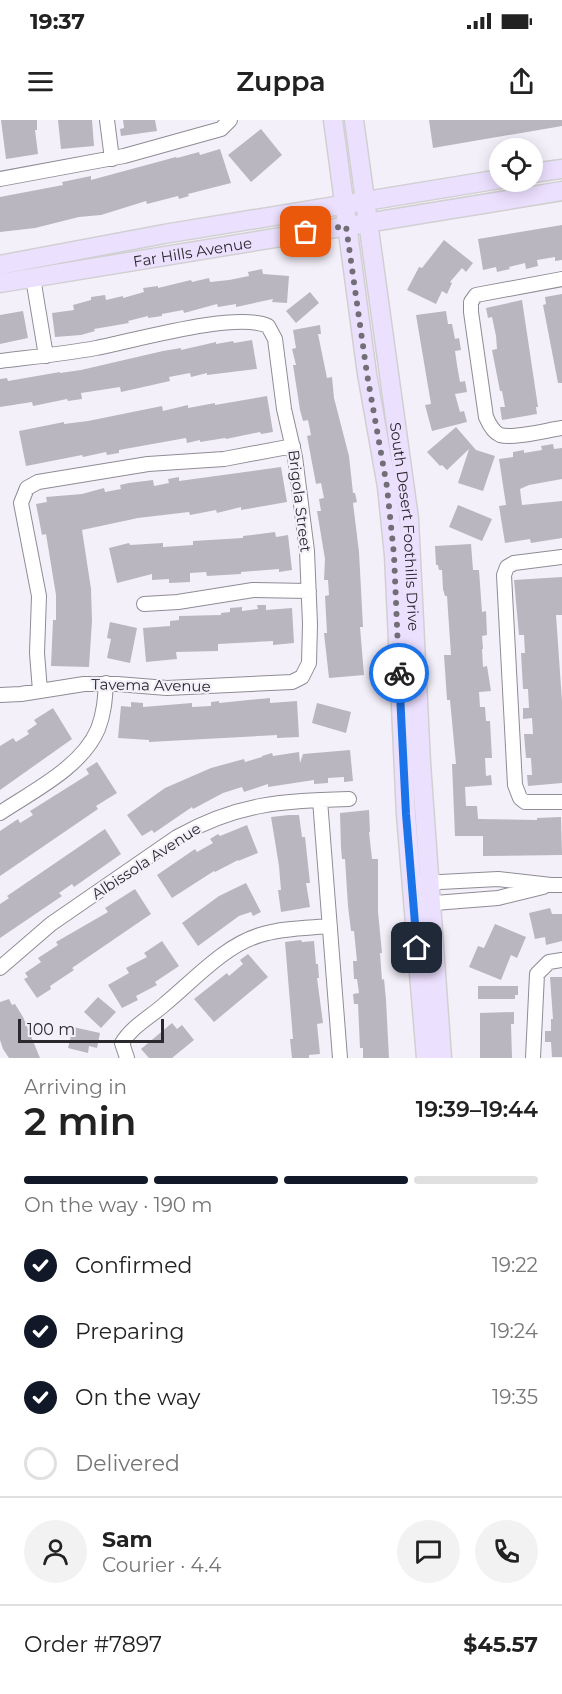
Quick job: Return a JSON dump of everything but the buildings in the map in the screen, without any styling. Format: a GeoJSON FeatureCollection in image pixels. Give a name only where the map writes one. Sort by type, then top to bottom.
{"type":"FeatureCollection","features":[{"type":"Feature","properties":{"kind":"main road","name":"South Desert Foothills Drive"},"geometry":{"type":"LineString","coordinates":[[333,120],[367,374],[388,499],[394,555],[403,759],[421,883]]}},
{"type":"Feature","properties":{"kind":"main road","name":"South Desert Foothills Drive"},"geometry":{"type":"LineString","coordinates":[[354,120],[409,519],[426,1058]]}},
{"type":"Feature","properties":{"kind":"main road"},"geometry":{"type":"LineString","coordinates":[[543,172],[562,169]]}},
{"type":"Feature","properties":{"kind":"main road","name":"Far Hills Avenue"},"geometry":{"type":"LineString","coordinates":[[0,283],[367,211],[489,181]]}},
{"type":"Feature","properties":{"kind":"main road","name":"Far Hills Avenue"},"geometry":{"type":"LineString","coordinates":[[367,211],[562,191]]}},
{"type":"Feature","properties":{"kind":"main road","name":"Far Hills Avenue"},"geometry":{"type":"LineString","coordinates":[[0,265],[164,234],[345,215]]}},
{"type":"Feature","properties":{"kind":"main road","name":"South Desert Foothills Drive"},"geometry":{"type":"LineString","coordinates":[[422,904],[442,1058]]}},
{"type":"Feature","properties":{"kind":"street"},"geometry":{"type":"LineString","coordinates":[[107,120],[112,159]]}},
{"type":"Feature","properties":{"kind":"street"},"geometry":{"type":"LineString","coordinates":[[0,179],[112,159],[221,129],[230,120]]}},
{"type":"Feature","properties":{"kind":"street"},"geometry":{"type":"LineString","coordinates":[[0,361],[46,356],[33,278]]}},
{"type":"Feature","properties":{"kind":"street"},"geometry":{"type":"LineString","coordinates":[[562,279],[476,295],[471,302],[486,417],[494,431],[500,435],[510,436],[562,428]]}},
{"type":"Feature","properties":{"kind":"street","name":"Brigola Street"},"geometry":{"type":"LineString","coordinates":[[46,356],[99,348],[167,332],[216,324],[258,323],[268,326],[275,339],[284,409],[293,446],[305,524],[309,591],[309,663],[302,677]]}},
{"type":"Feature","properties":{"kind":"street"},"geometry":{"type":"LineString","coordinates":[[40,691],[37,653],[39,596],[35,565],[21,509],[22,497],[27,488],[38,482],[164,462],[224,459],[293,446]]}},
{"type":"Feature","properties":{"kind":"street"},"geometry":{"type":"LineString","coordinates":[[562,556],[514,563],[507,567],[504,575],[514,775],[520,798],[525,802],[562,802]]}},
{"type":"Feature","properties":{"kind":"street"},"geometry":{"type":"LineString","coordinates":[[144,604],[178,602],[253,590],[309,591]]}},
{"type":"Feature","properties":{"kind":"street","name":"Tavema Avenue"},"geometry":{"type":"LineString","coordinates":[[0,695],[40,691],[75,684],[106,683],[167,688],[287,682],[302,677]]}},
{"type":"Feature","properties":{"kind":"street"},"geometry":{"type":"LineString","coordinates":[[0,813],[65,769],[83,752],[93,739],[100,723],[106,683]]}},
{"type":"Feature","properties":{"kind":"street","name":"Albissola Avenue"},"geometry":{"type":"LineString","coordinates":[[0,968],[51,924],[196,826],[226,813],[257,805],[349,799]]}},
{"type":"Feature","properties":{"kind":"street"},"geometry":{"type":"LineString","coordinates":[[320,800],[340,1058]]}},
{"type":"Feature","properties":{"kind":"street"},"geometry":{"type":"LineString","coordinates":[[421,883],[498,879],[556,885]]}},
{"type":"Feature","properties":{"kind":"street"},"geometry":{"type":"LineString","coordinates":[[422,904],[498,898],[556,885]]}},
{"type":"Feature","properties":{"kind":"street"},"geometry":{"type":"LineString","coordinates":[[127,1058],[122,1043],[128,1033],[146,1021],[226,952],[243,942],[277,931],[330,926]]}},
{"type":"Feature","properties":{"kind":"street"},"geometry":{"type":"LineString","coordinates":[[533,1058],[537,974],[549,963],[562,960]]}},
{"type":"Feature","properties":{"kind":"way so far"},"geometry":{"type":"LineString","coordinates":[[306,232],[346,226],[367,374],[387,487],[394,555],[399,673]]}},
{"type":"Feature","properties":{"kind":"route"},"geometry":{"type":"LineString","coordinates":[[399,673],[406,814],[417,948]]}}]}
